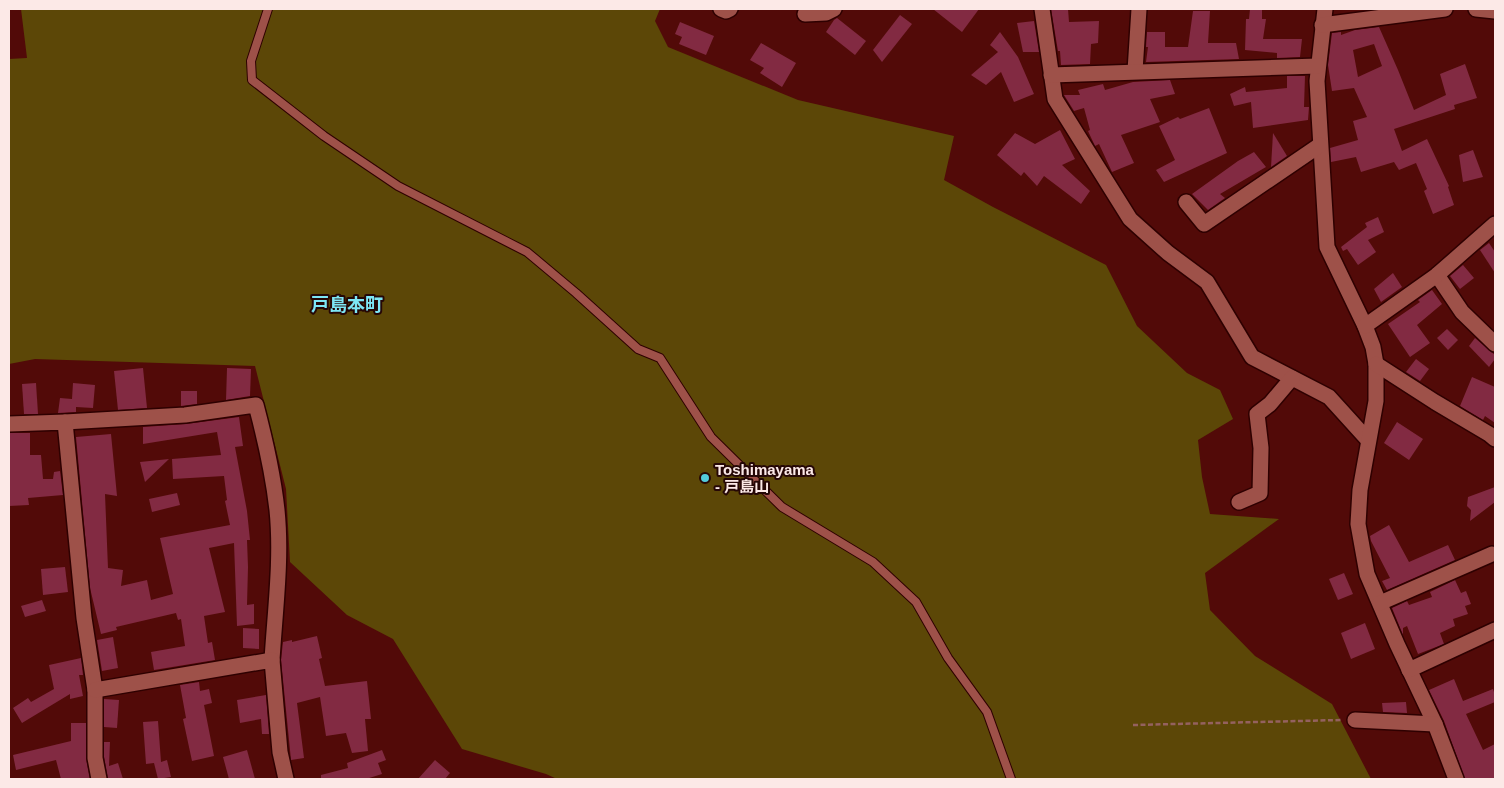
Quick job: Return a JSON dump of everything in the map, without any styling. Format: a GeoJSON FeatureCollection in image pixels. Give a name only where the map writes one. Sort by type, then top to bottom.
{"type":"FeatureCollection","features":[{"type":"Feature","properties":{"kind":"street"},"geometry":{"type":"LineString","coordinates":[[721,9],[726,11],[730,9]]}},
{"type":"Feature","properties":{"kind":"street"},"geometry":{"type":"LineString","coordinates":[[805,14],[826,13],[834,9]]}},
{"type":"Feature","properties":{"kind":"street"},"geometry":{"type":"LineString","coordinates":[[1042,9],[1055,98],[1130,219],[1168,253],[1207,282],[1252,357],[1329,397],[1368,440]]}},
{"type":"Feature","properties":{"kind":"street"},"geometry":{"type":"LineString","coordinates":[[1135,71],[1139,9]]}},
{"type":"Feature","properties":{"kind":"street"},"geometry":{"type":"LineString","coordinates":[[1325,9],[1317,81],[1327,247],[1365,326],[1373,347],[1376,364],[1376,401],[1360,490],[1358,524],[1367,574],[1435,724],[1456,779]]}},
{"type":"Feature","properties":{"kind":"street"},"geometry":{"type":"LineString","coordinates":[[1322,25],[1445,9]]}},
{"type":"Feature","properties":{"kind":"street"},"geometry":{"type":"LineString","coordinates":[[1476,9],[1495,12]]}},
{"type":"Feature","properties":{"kind":"street"},"geometry":{"type":"LineString","coordinates":[[1051,75],[1318,66]]}},
{"type":"Feature","properties":{"kind":"street"},"geometry":{"type":"LineString","coordinates":[[1186,202],[1204,224],[1320,145]]}},
{"type":"Feature","properties":{"kind":"street"},"geometry":{"type":"LineString","coordinates":[[1365,326],[1437,275],[1495,224]]}},
{"type":"Feature","properties":{"kind":"street"},"geometry":{"type":"LineString","coordinates":[[1437,275],[1462,312],[1495,344]]}},
{"type":"Feature","properties":{"kind":"street"},"geometry":{"type":"LineString","coordinates":[[1376,364],[1495,439]]}},
{"type":"Feature","properties":{"kind":"street"},"geometry":{"type":"LineString","coordinates":[[1239,502],[1260,493],[1261,448],[1257,414],[1270,404],[1292,378]]}},
{"type":"Feature","properties":{"kind":"street"},"geometry":{"type":"LineString","coordinates":[[9,424],[185,415],[256,405],[267,449],[277,511],[278,560],[272,660],[276,718],[280,752],[286,779]]}},
{"type":"Feature","properties":{"kind":"street"},"geometry":{"type":"LineString","coordinates":[[65,422],[84,618],[95,690],[95,758],[99,779]]}},
{"type":"Feature","properties":{"kind":"street"},"geometry":{"type":"LineString","coordinates":[[1380,603],[1492,554]]}},
{"type":"Feature","properties":{"kind":"street"},"geometry":{"type":"LineString","coordinates":[[1409,670],[1495,630]]}},
{"type":"Feature","properties":{"kind":"street"},"geometry":{"type":"LineString","coordinates":[[95,690],[272,660]]}},
{"type":"Feature","properties":{"kind":"street"},"geometry":{"type":"LineString","coordinates":[[1356,720],[1435,724]]}},
{"type":"Feature","properties":{"kind":"lane"},"geometry":{"type":"LineString","coordinates":[[268,9],[251,61],[252,80],[324,136],[398,186],[526,252],[576,293],[638,349],[660,358],[711,437],[782,507],[873,562],[916,602],[948,658],[987,712],[1011,779]]}},
{"type":"Feature","properties":{"kind":"path"},"geometry":{"type":"LineString","coordinates":[[1133,725],[1356,720]]}},
{"type":"Feature","properties":{"kind":"shaded area"},"geometry":{"type":"Polygon","coordinates":[[[21,9],[660,9],[655,21],[668,47],[798,100],[954,136],[944,180],[1106,265],[1137,326],[1187,373],[1220,390],[1233,419],[1198,440],[1202,477],[1210,514],[1279,519],[1205,573],[1210,610],[1255,656],[1332,704],[1371,779],[557,779],[462,749],[393,639],[347,615],[290,562],[286,489],[255,366],[35,359],[9,364],[9,59],[27,58],[21,9]]]}},
{"type":"Feature","properties":{"kind":"building"},"geometry":{"type":"Polygon","coordinates":[[[933,9],[979,9],[962,32],[933,9]]]}},
{"type":"Feature","properties":{"kind":"building"},"geometry":{"type":"Polygon","coordinates":[[[1051,9],[1068,9],[1069,22],[1099,21],[1098,43],[1091,44],[1090,64],[1061,65],[1051,9]]]}},
{"type":"Feature","properties":{"kind":"building"},"geometry":{"type":"Polygon","coordinates":[[[1250,9],[1262,10],[1262,19],[1266,19],[1263,39],[1302,39],[1300,57],[1277,58],[1277,53],[1245,50],[1246,19],[1249,19],[1250,9]]]}},
{"type":"Feature","properties":{"kind":"building"},"geometry":{"type":"Polygon","coordinates":[[[1193,11],[1210,11],[1208,43],[1236,43],[1239,59],[1146,62],[1147,32],[1165,32],[1165,47],[1188,47],[1193,11]]]}},
{"type":"Feature","properties":{"kind":"building"},"geometry":{"type":"Polygon","coordinates":[[[900,15],[912,24],[882,62],[873,50],[900,15]]]}},
{"type":"Feature","properties":{"kind":"building"},"geometry":{"type":"Polygon","coordinates":[[[837,18],[866,41],[855,55],[826,32],[837,18]]]}},
{"type":"Feature","properties":{"kind":"building"},"geometry":{"type":"Polygon","coordinates":[[[1034,21],[1039,52],[1023,52],[1017,23],[1034,21]]]}},
{"type":"Feature","properties":{"kind":"building"},"geometry":{"type":"Polygon","coordinates":[[[680,22],[714,36],[706,55],[679,44],[682,37],[675,34],[680,22]]]}},
{"type":"Feature","properties":{"kind":"building"},"geometry":{"type":"Polygon","coordinates":[[[1379,27],[1414,110],[1446,95],[1440,74],[1465,64],[1477,98],[1454,105],[1455,109],[1394,129],[1402,151],[1427,139],[1449,186],[1454,205],[1433,214],[1424,191],[1427,189],[1416,163],[1399,170],[1394,162],[1361,172],[1356,157],[1331,162],[1330,148],[1358,140],[1353,121],[1367,117],[1354,88],[1332,91],[1328,65],[1332,33],[1341,32],[1341,35],[1355,30],[1379,27]],[[1374,44],[1353,50],[1358,77],[1382,66],[1374,44]]]}},
{"type":"Feature","properties":{"kind":"building"},"geometry":{"type":"Polygon","coordinates":[[[1000,32],[1018,57],[1034,94],[1014,102],[1001,72],[986,85],[971,75],[998,52],[990,45],[1000,32]]]}},
{"type":"Feature","properties":{"kind":"building"},"geometry":{"type":"Polygon","coordinates":[[[761,43],[796,63],[782,87],[760,73],[764,68],[750,60],[761,43]]]}},
{"type":"Feature","properties":{"kind":"building"},"geometry":{"type":"Polygon","coordinates":[[[1287,76],[1305,76],[1304,107],[1309,107],[1308,120],[1253,128],[1251,102],[1234,106],[1230,94],[1245,87],[1246,92],[1287,88],[1287,76]]]}},
{"type":"Feature","properties":{"kind":"building"},"geometry":{"type":"Polygon","coordinates":[[[1170,80],[1175,94],[1150,99],[1160,122],[1121,135],[1134,163],[1112,172],[1099,144],[1095,146],[1088,131],[1090,130],[1084,108],[1074,111],[1064,95],[1080,95],[1078,90],[1103,84],[1105,90],[1133,82],[1170,80]]]}},
{"type":"Feature","properties":{"kind":"building"},"geometry":{"type":"Polygon","coordinates":[[[1209,108],[1227,153],[1164,182],[1156,170],[1175,160],[1159,126],[1178,117],[1180,119],[1209,108]]]}},
{"type":"Feature","properties":{"kind":"building"},"geometry":{"type":"Polygon","coordinates":[[[1060,130],[1075,159],[1062,165],[1090,191],[1081,204],[1044,176],[1037,186],[1024,172],[1021,176],[997,155],[1015,133],[1035,144],[1060,130]]]}},
{"type":"Feature","properties":{"kind":"building"},"geometry":{"type":"Polygon","coordinates":[[[1273,133],[1287,156],[1271,167],[1273,133]]]}},
{"type":"Feature","properties":{"kind":"building"},"geometry":{"type":"Polygon","coordinates":[[[1473,150],[1483,177],[1463,182],[1459,155],[1473,150]]]}},
{"type":"Feature","properties":{"kind":"building"},"geometry":{"type":"Polygon","coordinates":[[[1254,152],[1266,167],[1220,194],[1225,198],[1208,210],[1192,194],[1238,161],[1254,152]]]}},
{"type":"Feature","properties":{"kind":"building"},"geometry":{"type":"Polygon","coordinates":[[[1378,217],[1384,232],[1368,240],[1376,252],[1358,265],[1347,249],[1343,251],[1341,247],[1367,227],[1365,223],[1378,217]]]}},
{"type":"Feature","properties":{"kind":"building"},"geometry":{"type":"Polygon","coordinates":[[[1489,243],[1495,252],[1495,273],[1480,250],[1489,243]]]}},
{"type":"Feature","properties":{"kind":"building"},"geometry":{"type":"Polygon","coordinates":[[[1463,265],[1474,278],[1460,289],[1450,276],[1463,265]]]}},
{"type":"Feature","properties":{"kind":"building"},"geometry":{"type":"Polygon","coordinates":[[[1393,273],[1402,287],[1381,302],[1374,289],[1393,273]]]}},
{"type":"Feature","properties":{"kind":"building"},"geometry":{"type":"Polygon","coordinates":[[[1432,290],[1442,304],[1417,325],[1430,343],[1410,357],[1388,324],[1420,302],[1418,300],[1432,290]]]}},
{"type":"Feature","properties":{"kind":"building"},"geometry":{"type":"Polygon","coordinates":[[[1447,329],[1458,340],[1448,350],[1437,338],[1447,329]]]}},
{"type":"Feature","properties":{"kind":"building"},"geometry":{"type":"Polygon","coordinates":[[[1475,338],[1495,355],[1495,359],[1489,367],[1469,346],[1475,338]]]}},
{"type":"Feature","properties":{"kind":"building"},"geometry":{"type":"Polygon","coordinates":[[[1416,359],[1429,369],[1420,381],[1406,372],[1416,359]]]}},
{"type":"Feature","properties":{"kind":"building"},"geometry":{"type":"Polygon","coordinates":[[[143,368],[147,408],[118,410],[114,371],[143,368]]]}},
{"type":"Feature","properties":{"kind":"building"},"geometry":{"type":"Polygon","coordinates":[[[227,368],[251,369],[250,396],[226,400],[227,368]]]}},
{"type":"Feature","properties":{"kind":"building"},"geometry":{"type":"Polygon","coordinates":[[[1472,377],[1495,387],[1495,423],[1485,416],[1483,420],[1460,406],[1472,377]]]}},
{"type":"Feature","properties":{"kind":"building"},"geometry":{"type":"Polygon","coordinates":[[[36,383],[38,414],[24,414],[22,384],[36,383]]]}},
{"type":"Feature","properties":{"kind":"building"},"geometry":{"type":"Polygon","coordinates":[[[73,383],[95,385],[93,408],[76,407],[76,412],[58,413],[60,398],[72,399],[73,383]]]}},
{"type":"Feature","properties":{"kind":"building"},"geometry":{"type":"Polygon","coordinates":[[[181,391],[197,391],[197,404],[181,406],[181,391]]]}},
{"type":"Feature","properties":{"kind":"building"},"geometry":{"type":"Polygon","coordinates":[[[239,417],[243,446],[235,447],[247,511],[250,540],[247,540],[247,605],[254,604],[254,624],[237,626],[234,543],[209,548],[225,612],[204,616],[208,643],[212,642],[215,660],[154,670],[151,652],[185,646],[181,619],[178,620],[176,613],[116,627],[117,630],[101,634],[90,588],[76,437],[111,434],[117,496],[105,494],[108,568],[123,570],[121,586],[147,580],[151,600],[173,594],[160,538],[230,525],[225,501],[227,500],[224,476],[173,479],[172,459],[221,455],[217,432],[143,444],[143,427],[239,417]]]}},
{"type":"Feature","properties":{"kind":"building"},"geometry":{"type":"Polygon","coordinates":[[[1397,422],[1423,439],[1409,460],[1384,443],[1397,422]]]}},
{"type":"Feature","properties":{"kind":"building"},"geometry":{"type":"Polygon","coordinates":[[[10,433],[30,433],[30,455],[41,455],[43,479],[53,479],[54,472],[60,471],[63,495],[28,498],[29,505],[9,506],[10,433]]]}},
{"type":"Feature","properties":{"kind":"building"},"geometry":{"type":"Polygon","coordinates":[[[169,459],[145,482],[140,462],[169,459]]]}},
{"type":"Feature","properties":{"kind":"building"},"geometry":{"type":"Polygon","coordinates":[[[1495,487],[1495,502],[1470,521],[1471,510],[1467,506],[1468,497],[1495,487]]]}},
{"type":"Feature","properties":{"kind":"building"},"geometry":{"type":"Polygon","coordinates":[[[177,493],[180,505],[152,512],[149,499],[177,493]]]}},
{"type":"Feature","properties":{"kind":"building"},"geometry":{"type":"Polygon","coordinates":[[[1389,525],[1409,562],[1448,545],[1455,560],[1387,590],[1382,581],[1390,578],[1370,536],[1389,525]]]}},
{"type":"Feature","properties":{"kind":"building"},"geometry":{"type":"Polygon","coordinates":[[[65,567],[68,592],[43,595],[41,569],[65,567]]]}},
{"type":"Feature","properties":{"kind":"building"},"geometry":{"type":"Polygon","coordinates":[[[1344,573],[1353,594],[1338,600],[1329,579],[1344,573]]]}},
{"type":"Feature","properties":{"kind":"building"},"geometry":{"type":"Polygon","coordinates":[[[1455,580],[1461,593],[1466,591],[1471,604],[1465,606],[1468,614],[1453,619],[1455,626],[1440,633],[1444,644],[1418,654],[1407,626],[1403,628],[1403,635],[1392,608],[1407,601],[1409,605],[1432,597],[1430,592],[1455,580]]]}},
{"type":"Feature","properties":{"kind":"building"},"geometry":{"type":"Polygon","coordinates":[[[42,600],[46,611],[25,617],[21,606],[42,600]]]}},
{"type":"Feature","properties":{"kind":"building"},"geometry":{"type":"Polygon","coordinates":[[[1365,623],[1375,649],[1351,659],[1341,633],[1365,623]]]}},
{"type":"Feature","properties":{"kind":"building"},"geometry":{"type":"Polygon","coordinates":[[[243,628],[259,629],[259,649],[243,648],[243,628]]]}},
{"type":"Feature","properties":{"kind":"building"},"geometry":{"type":"Polygon","coordinates":[[[317,636],[322,658],[319,659],[325,686],[367,681],[371,719],[365,719],[368,751],[352,753],[346,733],[326,736],[320,697],[297,703],[304,758],[291,760],[281,660],[283,642],[292,640],[292,642],[317,636]]]}},
{"type":"Feature","properties":{"kind":"building"},"geometry":{"type":"Polygon","coordinates":[[[113,637],[118,668],[102,671],[97,640],[113,637]]]}},
{"type":"Feature","properties":{"kind":"building"},"geometry":{"type":"Polygon","coordinates":[[[81,658],[83,675],[79,675],[83,696],[70,699],[70,694],[22,723],[13,708],[28,698],[31,702],[54,689],[49,665],[81,658]]]}},
{"type":"Feature","properties":{"kind":"building"},"geometry":{"type":"Polygon","coordinates":[[[1454,679],[1463,701],[1493,689],[1495,702],[1466,714],[1483,750],[1495,744],[1495,779],[1465,779],[1444,721],[1429,690],[1454,679]]]}},
{"type":"Feature","properties":{"kind":"building"},"geometry":{"type":"Polygon","coordinates":[[[199,682],[200,691],[209,689],[212,703],[204,705],[214,756],[192,761],[183,719],[186,718],[180,685],[199,682]]]}},
{"type":"Feature","properties":{"kind":"building"},"geometry":{"type":"Polygon","coordinates":[[[266,695],[269,734],[262,734],[261,719],[240,723],[237,700],[266,695]]]}},
{"type":"Feature","properties":{"kind":"building"},"geometry":{"type":"Polygon","coordinates":[[[104,699],[119,700],[117,728],[104,727],[104,699]]]}},
{"type":"Feature","properties":{"kind":"building"},"geometry":{"type":"Polygon","coordinates":[[[1406,702],[1407,713],[1383,712],[1382,703],[1406,702]]]}},
{"type":"Feature","properties":{"kind":"building"},"geometry":{"type":"Polygon","coordinates":[[[158,721],[161,762],[167,760],[171,777],[158,779],[154,763],[146,764],[143,722],[158,721]]]}},
{"type":"Feature","properties":{"kind":"building"},"geometry":{"type":"Polygon","coordinates":[[[71,723],[86,723],[86,758],[90,779],[61,779],[56,760],[16,770],[13,755],[71,741],[71,723]]]}},
{"type":"Feature","properties":{"kind":"building"},"geometry":{"type":"Polygon","coordinates":[[[104,742],[110,742],[109,766],[118,763],[123,779],[108,779],[104,757],[104,742]]]}},
{"type":"Feature","properties":{"kind":"building"},"geometry":{"type":"Polygon","coordinates":[[[247,750],[255,779],[229,779],[223,757],[247,750]]]}},
{"type":"Feature","properties":{"kind":"building"},"geometry":{"type":"Polygon","coordinates":[[[382,750],[386,760],[378,763],[382,774],[366,779],[321,779],[321,775],[348,768],[347,763],[382,750]]]}},
{"type":"Feature","properties":{"kind":"building"},"geometry":{"type":"Polygon","coordinates":[[[435,760],[450,773],[445,779],[418,779],[435,760]]]}},
{"type":"Feature","properties":{"kind":"place","name":"Toshimayama - 戸島山"},"geometry":{"type":"Point","coordinates":[705,478]}},
{"type":"Feature","properties":{"kind":"district","name":"戸島本町"},"geometry":{"type":"Point","coordinates":[347,305]}}]}
